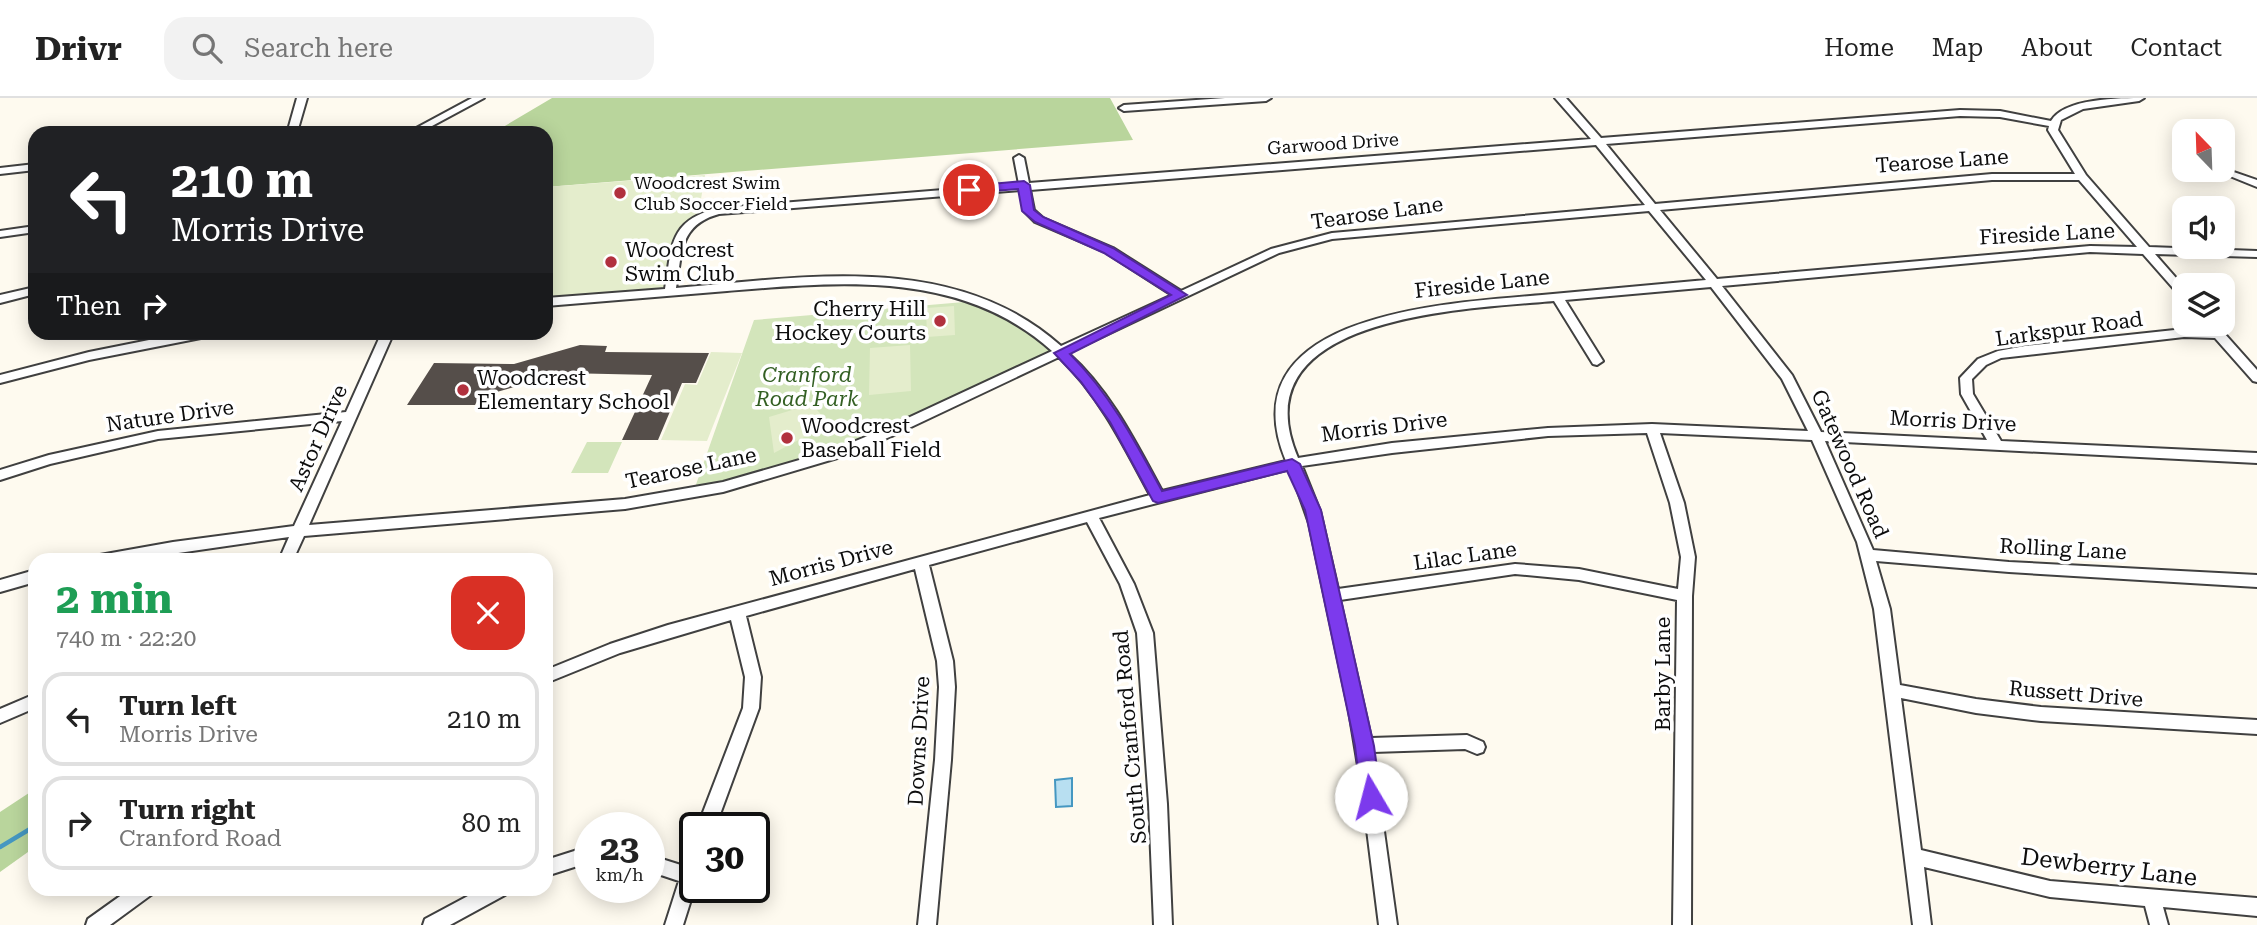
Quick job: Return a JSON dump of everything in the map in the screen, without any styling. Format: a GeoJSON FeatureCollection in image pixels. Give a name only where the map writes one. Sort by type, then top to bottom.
{"type":"FeatureCollection","features":[{"type":"Feature","properties":{"kind":"street"},"geometry":{"type":"LineString","coordinates":[[294,126],[302,98]]}},
{"type":"Feature","properties":{"kind":"street"},"geometry":{"type":"LineString","coordinates":[[425,126],[479,98]]}},
{"type":"Feature","properties":{"kind":"street"},"geometry":{"type":"LineString","coordinates":[[1124,108],[1160,102],[1266,98]]}},
{"type":"Feature","properties":{"kind":"street","name":"Gatewood Road"},"geometry":{"type":"LineString","coordinates":[[1560,98],[1714,283],[1788,378],[1818,438],[1867,555],[1882,609],[1916,857],[1922,925]]}},
{"type":"Feature","properties":{"kind":"street"},"geometry":{"type":"LineString","coordinates":[[2139,98],[2071,109],[2057,118],[2053,130],[2082,177],[2172,280]]}},
{"type":"Feature","properties":{"kind":"street","name":"Garwood Drive"},"geometry":{"type":"LineString","coordinates":[[670,292],[682,230],[691,221],[706,214],[1024,185],[1960,113],[2000,114],[2054,124]]}},
{"type":"Feature","properties":{"kind":"street"},"geometry":{"type":"LineString","coordinates":[[1019,159],[1028,211],[1039,220],[1109,250],[1180,295]]}},
{"type":"Feature","properties":{"kind":"street"},"geometry":{"type":"LineString","coordinates":[[0,171],[28,168]]}},
{"type":"Feature","properties":{"kind":"street"},"geometry":{"type":"LineString","coordinates":[[2235,176],[2257,184]]}},
{"type":"Feature","properties":{"kind":"street","name":"Tearose Lane"},"geometry":{"type":"LineString","coordinates":[[139,553],[299,531],[625,504],[723,487],[839,453],[1061,353],[1276,251],[1332,236],[1992,177],[2082,177]]}},
{"type":"Feature","properties":{"kind":"street"},"geometry":{"type":"LineString","coordinates":[[0,234],[28,230]]}},
{"type":"Feature","properties":{"kind":"street","name":"Fireside Lane"},"geometry":{"type":"LineString","coordinates":[[1388,925],[1364,746],[1332,596],[1313,510],[1292,464],[1281,429],[1287,385],[1302,364],[1319,349],[1362,326],[1409,313],[1557,298],[2090,249],[2257,254]]}},
{"type":"Feature","properties":{"kind":"street"},"geometry":{"type":"LineString","coordinates":[[553,301],[836,278],[888,280],[935,286],[955,292],[1016,319],[1061,353],[1109,409],[1158,497]]}},
{"type":"Feature","properties":{"kind":"street"},"geometry":{"type":"LineString","coordinates":[[0,299],[28,292]]}},
{"type":"Feature","properties":{"kind":"street"},"geometry":{"type":"LineString","coordinates":[[1557,298],[1597,361]]}},
{"type":"Feature","properties":{"kind":"street","name":"Larkspur Road"},"geometry":{"type":"LineString","coordinates":[[1997,446],[1967,394],[1966,378],[1982,362],[1998,355],[2047,347],[2172,334]]}},
{"type":"Feature","properties":{"kind":"street"},"geometry":{"type":"LineString","coordinates":[[2221,336],[2257,378]]}},
{"type":"Feature","properties":{"kind":"street"},"geometry":{"type":"LineString","coordinates":[[0,379],[157,340]]}},
{"type":"Feature","properties":{"kind":"street","name":"Astor Drive"},"geometry":{"type":"LineString","coordinates":[[289,553],[384,340]]}},
{"type":"Feature","properties":{"kind":"street","name":"Nature Drive"},"geometry":{"type":"LineString","coordinates":[[0,475],[49,460],[158,435],[350,416]]}},
{"type":"Feature","properties":{"kind":"street","name":"Morris Drive"},"geometry":{"type":"LineString","coordinates":[[553,674],[615,648],[737,611],[1158,497],[1292,464],[1392,448],[1548,432],[1652,428],[2257,458]]}},
{"type":"Feature","properties":{"kind":"street","name":"Barby Lane"},"geometry":{"type":"LineString","coordinates":[[1652,428],[1678,503],[1688,557],[1685,596],[1682,925]]}},
{"type":"Feature","properties":{"kind":"street","name":"South Cranford Road"},"geometry":{"type":"LineString","coordinates":[[1091,516],[1128,584],[1145,633],[1158,804],[1163,925]]}},
{"type":"Feature","properties":{"kind":"street","name":"Rolling Lane"},"geometry":{"type":"LineString","coordinates":[[1867,555],[2009,567],[2257,581]]}},
{"type":"Feature","properties":{"kind":"street","name":"Downs Drive"},"geometry":{"type":"LineString","coordinates":[[921,562],[945,661],[947,687],[943,760],[927,925]]}},
{"type":"Feature","properties":{"kind":"street","name":"Lilac Lane"},"geometry":{"type":"LineString","coordinates":[[1332,596],[1532,568],[1685,596]]}},
{"type":"Feature","properties":{"kind":"street"},"geometry":{"type":"LineString","coordinates":[[0,586],[28,578]]}},
{"type":"Feature","properties":{"kind":"street"},"geometry":{"type":"LineString","coordinates":[[712,812],[751,708],[753,677],[737,611]]}},
{"type":"Feature","properties":{"kind":"street","name":"Russett Drive"},"geometry":{"type":"LineString","coordinates":[[1893,690],[1976,706],[2041,714],[2257,727]]}},
{"type":"Feature","properties":{"kind":"street"},"geometry":{"type":"LineString","coordinates":[[0,716],[28,704]]}},
{"type":"Feature","properties":{"kind":"street"},"geometry":{"type":"LineString","coordinates":[[1364,746],[1466,742],[1477,747]]}},
{"type":"Feature","properties":{"kind":"street","name":"Dewberry Lane"},"geometry":{"type":"LineString","coordinates":[[1916,857],[2050,889],[2257,907]]}},
{"type":"Feature","properties":{"kind":"street"},"geometry":{"type":"LineString","coordinates":[[553,865],[574,859]]}},
{"type":"Feature","properties":{"kind":"street"},"geometry":{"type":"LineString","coordinates":[[95,925],[135,896]]}},
{"type":"Feature","properties":{"kind":"street"},"geometry":{"type":"LineString","coordinates":[[432,925],[486,896]]}},
{"type":"Feature","properties":{"kind":"street"},"geometry":{"type":"LineString","coordinates":[[2152,899],[2159,925]]}},
{"type":"Feature","properties":{"kind":"street"},"geometry":{"type":"LineString","coordinates":[[674,925],[681,903]]}},
{"type":"Feature","properties":{"kind":"green space"},"geometry":{"type":"Polygon","coordinates":[[[552,98],[1110,98],[1133,140],[553,186],[553,126],[505,126],[552,98]]]}},
{"type":"Feature","properties":{"kind":"green space","name":"Woodcrest Swim Club"},"geometry":{"type":"Polygon","coordinates":[[[705,175],[698,217],[688,223],[670,292],[553,301],[553,186],[705,175]]]}},
{"type":"Feature","properties":{"kind":"green space","name":"Cranford Road Park"},"geometry":{"type":"Polygon","coordinates":[[[976,301],[993,308],[1061,353],[839,453],[693,493],[754,320],[976,301]]]}},
{"type":"Feature","properties":{"kind":"green space","name":"Cherry Hill Hockey Courts"},"geometry":{"type":"Polygon","coordinates":[[[954,306],[955,335],[927,337],[926,308],[954,306]]]}},
{"type":"Feature","properties":{"kind":"green space"},"geometry":{"type":"Polygon","coordinates":[[[910,345],[911,391],[869,395],[870,348],[910,345]]]}},
{"type":"Feature","properties":{"kind":"green space"},"geometry":{"type":"Polygon","coordinates":[[[711,352],[742,353],[707,441],[661,440],[685,384],[697,385],[711,352]]]}},
{"type":"Feature","properties":{"kind":"green space","name":"Woodcrest Baseball Field"},"geometry":{"type":"Polygon","coordinates":[[[812,404],[829,424],[774,453],[769,417],[812,404]]]}},
{"type":"Feature","properties":{"kind":"green space"},"geometry":{"type":"Polygon","coordinates":[[[587,442],[622,442],[608,473],[571,473],[587,442]]]}},
{"type":"Feature","properties":{"kind":"green space"},"geometry":{"type":"Polygon","coordinates":[[[28,794],[28,852],[0,872],[0,812],[28,794]]]}},
{"type":"Feature","properties":{"kind":"water"},"geometry":{"type":"Polygon","coordinates":[[[1072,778],[1072,806],[1056,807],[1055,780],[1072,778]]]}},
{"type":"Feature","properties":{"kind":"building","name":"Woodcrest Elementary School"},"geometry":{"type":"Polygon","coordinates":[[[580,345],[607,346],[605,352],[709,353],[696,383],[682,383],[658,440],[622,440],[652,375],[564,373],[479,397],[475,405],[407,405],[434,363],[514,364],[580,345]]]}},
{"type":"Feature","properties":{"kind":"waterway"},"geometry":{"type":"LineString","coordinates":[[0,847],[28,830]]}},
{"type":"Feature","properties":{"kind":"place","name":"Woodcrest Swim Club Soccer Field"},"geometry":{"type":"Point","coordinates":[620,193]}},
{"type":"Feature","properties":{"kind":"place","name":"Woodcrest Swim Club"},"geometry":{"type":"Point","coordinates":[611,262]}},
{"type":"Feature","properties":{"kind":"place","name":"Cherry Hill Hockey Courts"},"geometry":{"type":"Point","coordinates":[940,321]}},
{"type":"Feature","properties":{"kind":"place","name":"Woodcrest Elementary School"},"geometry":{"type":"Point","coordinates":[463,390]}},
{"type":"Feature","properties":{"kind":"place","name":"Woodcrest Baseball Field"},"geometry":{"type":"Point","coordinates":[787,438]}},
{"type":"Feature","properties":{"kind":"route"},"geometry":{"type":"LineString","coordinates":[[969,190],[1024,185],[1028,211],[1039,220],[1109,250],[1180,295],[1061,353],[1086,379],[1116,420],[1158,497],[1292,464],[1313,510],[1364,746],[1371,797]]}}]}
